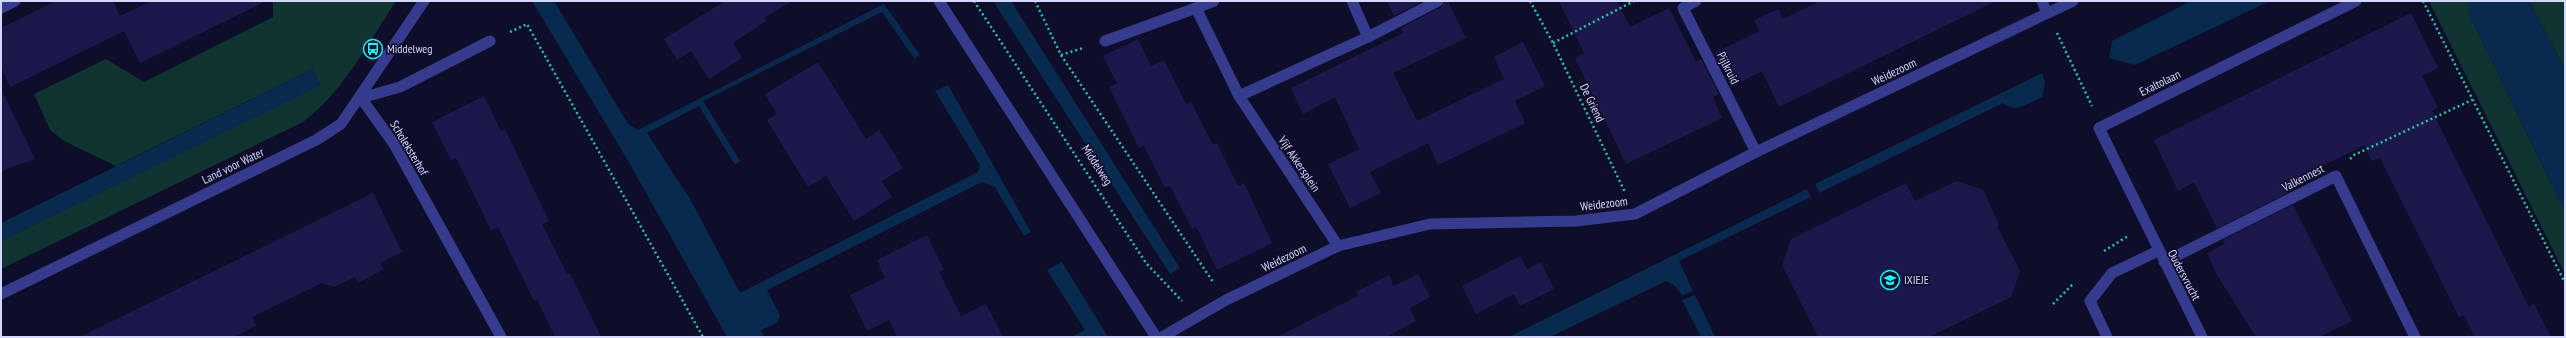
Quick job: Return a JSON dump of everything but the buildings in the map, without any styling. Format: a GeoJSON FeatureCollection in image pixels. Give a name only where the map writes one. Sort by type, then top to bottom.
{"type":"FeatureCollection","features":[{"type":"Feature","properties":{"kind":"street"},"geometry":{"type":"LineString","coordinates":[[1,8],[15,1]]}},
{"type":"Feature","properties":{"kind":"street","name":"Land voor Water"},"geometry":{"type":"LineString","coordinates":[[1,294],[316,140],[341,124],[361,98],[424,1]]}},
{"type":"Feature","properties":{"kind":"street"},"geometry":{"type":"LineString","coordinates":[[939,1],[1156,337]]}},
{"type":"Feature","properties":{"kind":"street"},"geometry":{"type":"LineString","coordinates":[[1105,41],[1214,1]]}},
{"type":"Feature","properties":{"kind":"street"},"geometry":{"type":"LineString","coordinates":[[1352,1],[1368,37]]}},
{"type":"Feature","properties":{"kind":"street"},"geometry":{"type":"LineString","coordinates":[[1239,96],[1368,37],[1438,1]]}},
{"type":"Feature","properties":{"kind":"street","name":"Pijlkruid"},"geometry":{"type":"LineString","coordinates":[[1696,1],[1684,8],[1756,152]]}},
{"type":"Feature","properties":{"kind":"street"},"geometry":{"type":"LineString","coordinates":[[2042,1],[2047,13]]}},
{"type":"Feature","properties":{"kind":"street","name":"Weidezoom"},"geometry":{"type":"LineString","coordinates":[[1162,337],[1226,300],[1338,246],[1430,224],[1576,221],[1636,214],[1756,152],[2073,1]]}},
{"type":"Feature","properties":{"kind":"street","name":"Exaltolaan"},"geometry":{"type":"LineString","coordinates":[[2102,126],[2356,1]]}},
{"type":"Feature","properties":{"kind":"street","name":"Vijf Akkersplein"},"geometry":{"type":"LineString","coordinates":[[1196,8],[1239,96],[1338,246]]}},
{"type":"Feature","properties":{"kind":"street"},"geometry":{"type":"LineString","coordinates":[[361,98],[400,86],[490,41]]}},
{"type":"Feature","properties":{"kind":"street","name":"Scholeksterhof"},"geometry":{"type":"LineString","coordinates":[[361,98],[394,144],[501,337]]}},
{"type":"Feature","properties":{"kind":"street"},"geometry":{"type":"LineString","coordinates":[[2102,126],[2099,128],[2158,251]]}},
{"type":"Feature","properties":{"kind":"street","name":"Valkennest"},"geometry":{"type":"LineString","coordinates":[[2164,262],[2336,176],[2415,337]]}},
{"type":"Feature","properties":{"kind":"street","name":"Oudersvrucht"},"geometry":{"type":"LineString","coordinates":[[2107,337],[2090,301],[2112,273],[2158,251],[2202,337]]}},
{"type":"Feature","properties":{"kind":"path","name":"Middelweg"},"geometry":{"type":"LineString","coordinates":[[974,1],[1146,263],[1197,317]]}},
{"type":"Feature","properties":{"kind":"path"},"geometry":{"type":"LineString","coordinates":[[1035,1],[1061,55],[1226,300]]}},
{"type":"Feature","properties":{"kind":"path","name":"De Griend"},"geometry":{"type":"LineString","coordinates":[[1530,1],[1553,43],[1636,214]]}},
{"type":"Feature","properties":{"kind":"path"},"geometry":{"type":"LineString","coordinates":[[1553,43],[1634,1]]}},
{"type":"Feature","properties":{"kind":"path"},"geometry":{"type":"LineString","coordinates":[[2423,1],[2565,283]]}},
{"type":"Feature","properties":{"kind":"path"},"geometry":{"type":"LineString","coordinates":[[2047,13],[2102,126]]}},
{"type":"Feature","properties":{"kind":"path"},"geometry":{"type":"LineString","coordinates":[[490,41],[527,24],[703,337]]}},
{"type":"Feature","properties":{"kind":"path"},"geometry":{"type":"LineString","coordinates":[[2336,176],[2354,155],[2472,100]]}},
{"type":"Feature","properties":{"kind":"green space"},"geometry":{"type":"Polygon","coordinates":[[[273,1],[396,1],[343,81],[331,96],[303,122],[1,269],[1,241],[320,84],[313,69],[116,166],[64,141],[50,130],[34,94],[106,59],[144,82],[273,17],[273,1]]]}},
{"type":"Feature","properties":{"kind":"green space"},"geometry":{"type":"Polygon","coordinates":[[[2429,1],[2471,1],[2468,12],[2565,212],[2565,274],[2429,1]]]}},
{"type":"Feature","properties":{"kind":"green space"},"geometry":{"type":"Polygon","coordinates":[[[2529,1],[2565,1],[2565,69],[2529,1]]]}},
{"type":"Feature","properties":{"kind":"water"},"geometry":{"type":"Polygon","coordinates":[[[532,1],[554,1],[628,124],[638,130],[884,4],[920,55],[914,58],[882,12],[703,101],[740,161],[735,165],[699,106],[647,133],[690,199],[740,293],[978,172],[980,165],[935,91],[948,85],[1031,232],[1024,236],[995,187],[982,182],[767,290],[780,315],[777,323],[761,330],[764,337],[727,337],[627,159],[532,1]]]}},
{"type":"Feature","properties":{"kind":"water"},"geometry":{"type":"Polygon","coordinates":[[[993,1],[1011,1],[1180,268],[1170,274],[993,1]]]}},
{"type":"Feature","properties":{"kind":"water"},"geometry":{"type":"Polygon","coordinates":[[[2191,1],[2270,1],[2135,65],[2109,58],[2112,41],[2191,1]]]}},
{"type":"Feature","properties":{"kind":"water"},"geometry":{"type":"Polygon","coordinates":[[[2471,1],[2529,1],[2565,69],[2565,212],[2468,12],[2471,1]]]}},
{"type":"Feature","properties":{"kind":"water"},"geometry":{"type":"Polygon","coordinates":[[[313,69],[321,85],[1,241],[1,223],[313,69]]]}},
{"type":"Feature","properties":{"kind":"water"},"geometry":{"type":"Polygon","coordinates":[[[2042,73],[2045,82],[2042,97],[2017,108],[2012,108],[2003,103],[1819,193],[1815,184],[2042,73]]]}},
{"type":"Feature","properties":{"kind":"water"},"geometry":{"type":"Polygon","coordinates":[[[1807,189],[1811,197],[1679,261],[1693,291],[1682,295],[1674,285],[1666,281],[1550,337],[1509,337],[1807,189]]]}},
{"type":"Feature","properties":{"kind":"water"},"geometry":{"type":"Polygon","coordinates":[[[1062,262],[1108,337],[1072,337],[1085,330],[1047,270],[1062,262]]]}},
{"type":"Feature","properties":{"kind":"water"},"geometry":{"type":"Polygon","coordinates":[[[1695,295],[1715,337],[1701,337],[1682,300],[1695,295]]]}},
{"type":"Feature","properties":{"kind":"place","name":"Middelweg"},"geometry":{"type":"Point","coordinates":[373,49]}},
{"type":"Feature","properties":{"kind":"place","name":"IXIEJE"},"geometry":{"type":"Point","coordinates":[1890,280]}}]}
